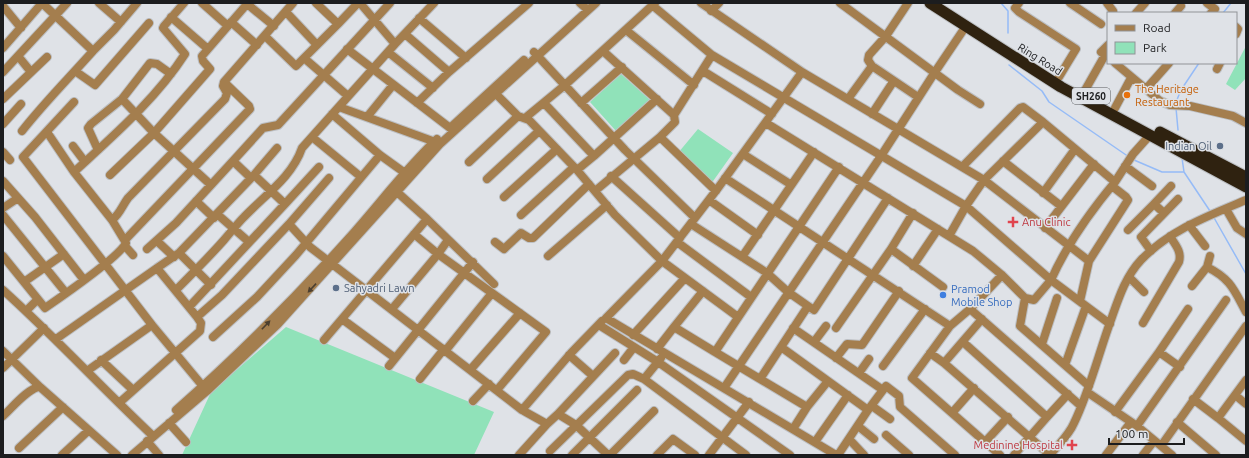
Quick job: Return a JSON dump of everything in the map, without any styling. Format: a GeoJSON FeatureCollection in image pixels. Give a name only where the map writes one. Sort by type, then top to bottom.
{"type":"FeatureCollection","features":[{"type":"Feature","properties":{"kind":"highway","name":"Ring Road"},"geometry":{"type":"LineString","coordinates":[[930,3],[1084,92],[1246,177]]}},
{"type":"Feature","properties":{"kind":"highway","name":"Ring Road"},"geometry":{"type":"LineString","coordinates":[[944,3],[962,21],[1061,87],[1246,187]]}},
{"type":"Feature","properties":{"kind":"street"},"geometry":{"type":"LineString","coordinates":[[3,48],[42,3],[92,51]]}},
{"type":"Feature","properties":{"kind":"street"},"geometry":{"type":"LineString","coordinates":[[3,72],[67,3]]}},
{"type":"Feature","properties":{"kind":"street"},"geometry":{"type":"LineString","coordinates":[[99,3],[121,22]]}},
{"type":"Feature","properties":{"kind":"street"},"geometry":{"type":"LineString","coordinates":[[22,131],[43,104],[60,89],[92,51],[121,22],[135,3]]}},
{"type":"Feature","properties":{"kind":"street"},"geometry":{"type":"LineString","coordinates":[[74,172],[135,113],[171,74],[185,54],[164,28],[171,17],[184,3]]}},
{"type":"Feature","properties":{"kind":"street"},"geometry":{"type":"LineString","coordinates":[[202,3],[258,45]]}},
{"type":"Feature","properties":{"kind":"street"},"geometry":{"type":"LineString","coordinates":[[316,3],[338,24]]}},
{"type":"Feature","properties":{"kind":"street"},"geometry":{"type":"LineString","coordinates":[[265,36],[296,66],[359,3],[395,44]]}},
{"type":"Feature","properties":{"kind":"street"},"geometry":{"type":"LineString","coordinates":[[147,249],[157,241],[196,201],[263,128],[278,125],[390,3]]}},
{"type":"Feature","properties":{"kind":"street"},"geometry":{"type":"LineString","coordinates":[[176,290],[244,216],[270,192],[294,166],[299,158],[302,148],[372,69],[434,3]]}},
{"type":"Feature","properties":{"kind":"street"},"geometry":{"type":"LineString","coordinates":[[417,103],[449,72],[529,3]]}},
{"type":"Feature","properties":{"kind":"street"},"geometry":{"type":"LineString","coordinates":[[132,455],[150,436],[278,324],[405,173],[585,6],[596,3]]}},
{"type":"Feature","properties":{"kind":"street"},"geometry":{"type":"LineString","coordinates":[[701,3],[802,72],[984,180],[1089,261]]}},
{"type":"Feature","properties":{"kind":"street"},"geometry":{"type":"LineString","coordinates":[[711,11],[719,3]]}},
{"type":"Feature","properties":{"kind":"street"},"geometry":{"type":"LineString","coordinates":[[840,3],[980,104]]}},
{"type":"Feature","properties":{"kind":"street"},"geometry":{"type":"LineString","coordinates":[[908,3],[886,36],[869,55],[868,60],[872,66],[918,97]]}},
{"type":"Feature","properties":{"kind":"street"},"geometry":{"type":"LineString","coordinates":[[1019,3],[1015,8],[1019,12],[1076,49],[1059,77]]}},
{"type":"Feature","properties":{"kind":"street"},"geometry":{"type":"LineString","coordinates":[[1070,3],[1101,24]]}},
{"type":"Feature","properties":{"kind":"street"},"geometry":{"type":"LineString","coordinates":[[1107,3],[1113,11]]}},
{"type":"Feature","properties":{"kind":"street"},"geometry":{"type":"LineString","coordinates":[[1137,12],[1146,3]]}},
{"type":"Feature","properties":{"kind":"street"},"geometry":{"type":"LineString","coordinates":[[110,175],[154,133],[210,69],[201,59],[202,56],[246,4],[256,10],[274,26]]}},
{"type":"Feature","properties":{"kind":"street"},"geometry":{"type":"LineString","coordinates":[[469,162],[521,117],[544,103],[654,4],[712,55],[966,206],[1051,280],[1110,324]]}},
{"type":"Feature","properties":{"kind":"street"},"geometry":{"type":"LineString","coordinates":[[3,6],[21,28]]}},
{"type":"Feature","properties":{"kind":"street"},"geometry":{"type":"LineString","coordinates":[[1176,12],[1181,6]]}},
{"type":"Feature","properties":{"kind":"street"},"geometry":{"type":"LineString","coordinates":[[112,220],[120,214],[122,206],[128,198],[176,151],[225,99],[227,93],[223,86],[224,82],[258,45],[288,7],[317,45]]}},
{"type":"Feature","properties":{"kind":"street"},"geometry":{"type":"LineString","coordinates":[[171,17],[208,48]]}},
{"type":"Feature","properties":{"kind":"street"},"geometry":{"type":"LineString","coordinates":[[419,18],[466,58]]}},
{"type":"Feature","properties":{"kind":"street"},"geometry":{"type":"LineString","coordinates":[[724,388],[737,366],[862,182],[882,156],[935,72],[962,21]]}},
{"type":"Feature","properties":{"kind":"street"},"geometry":{"type":"LineString","coordinates":[[75,71],[95,85],[149,23]]}},
{"type":"Feature","properties":{"kind":"street"},"geometry":{"type":"LineString","coordinates":[[626,30],[694,84]]}},
{"type":"Feature","properties":{"kind":"street"},"geometry":{"type":"LineString","coordinates":[[405,34],[449,72]]}},
{"type":"Feature","properties":{"kind":"street"},"geometry":{"type":"LineString","coordinates":[[1084,92],[1106,56],[1101,52],[1107,46]]}},
{"type":"Feature","properties":{"kind":"street"},"geometry":{"type":"LineString","coordinates":[[347,49],[452,129]]}},
{"type":"Feature","properties":{"kind":"street"},"geometry":{"type":"LineString","coordinates":[[595,191],[611,176],[660,137],[675,122],[674,115],[603,51]]}},
{"type":"Feature","properties":{"kind":"street"},"geometry":{"type":"LineString","coordinates":[[388,52],[433,88]]}},
{"type":"Feature","properties":{"kind":"street"},"geometry":{"type":"LineString","coordinates":[[535,54],[693,221],[742,257],[767,273],[788,292],[814,310],[888,198]]}},
{"type":"Feature","properties":{"kind":"street"},"geometry":{"type":"LineString","coordinates":[[674,115],[712,55]]}},
{"type":"Feature","properties":{"kind":"street"},"geometry":{"type":"LineString","coordinates":[[18,56],[31,72]]}},
{"type":"Feature","properties":{"kind":"street"},"geometry":{"type":"LineString","coordinates":[[3,99],[47,56]]}},
{"type":"Feature","properties":{"kind":"street"},"geometry":{"type":"LineString","coordinates":[[304,58],[348,96]]}},
{"type":"Feature","properties":{"kind":"street"},"geometry":{"type":"LineString","coordinates":[[98,150],[88,128],[122,99],[150,63],[157,64],[171,74]]}},
{"type":"Feature","properties":{"kind":"street"},"geometry":{"type":"LineString","coordinates":[[1146,90],[1167,64]]}},
{"type":"Feature","properties":{"kind":"street"},"geometry":{"type":"LineString","coordinates":[[1121,65],[1131,78],[1162,102],[1176,106],[1190,106],[1233,116],[1245,121]]}},
{"type":"Feature","properties":{"kind":"street"},"geometry":{"type":"LineString","coordinates":[[848,99],[872,66]]}},
{"type":"Feature","properties":{"kind":"street"},"geometry":{"type":"LineString","coordinates":[[581,103],[622,68]]}},
{"type":"Feature","properties":{"kind":"street"},"geometry":{"type":"LineString","coordinates":[[703,71],[772,114]]}},
{"type":"Feature","properties":{"kind":"street"},"geometry":{"type":"LineString","coordinates":[[522,410],[599,324],[662,261],[716,191],[802,72]]}},
{"type":"Feature","properties":{"kind":"street"},"geometry":{"type":"LineString","coordinates":[[1115,108],[1131,78]]}},
{"type":"Feature","properties":{"kind":"street"},"geometry":{"type":"LineString","coordinates":[[3,256],[45,308],[84,280],[105,263],[125,243],[192,168],[250,109],[249,106],[224,82]]}},
{"type":"Feature","properties":{"kind":"street"},"geometry":{"type":"LineString","coordinates":[[872,114],[894,82]]}},
{"type":"Feature","properties":{"kind":"street"},"geometry":{"type":"LineString","coordinates":[[368,117],[393,85]]}},
{"type":"Feature","properties":{"kind":"street"},"geometry":{"type":"LineString","coordinates":[[493,92],[539,131],[576,169],[607,205],[662,261],[738,317]]}},
{"type":"Feature","properties":{"kind":"street"},"geometry":{"type":"LineString","coordinates":[[122,99],[154,133],[176,151],[211,185]]}},
{"type":"Feature","properties":{"kind":"street"},"geometry":{"type":"LineString","coordinates":[[521,215],[576,169],[594,156],[657,99]]}},
{"type":"Feature","properties":{"kind":"street"},"geometry":{"type":"LineString","coordinates":[[74,102],[23,157],[174,354],[205,389]]}},
{"type":"Feature","properties":{"kind":"street"},"geometry":{"type":"LineString","coordinates":[[544,103],[594,156]]}},
{"type":"Feature","properties":{"kind":"street"},"geometry":{"type":"LineString","coordinates":[[3,124],[21,104]]}},
{"type":"Feature","properties":{"kind":"street"},"geometry":{"type":"LineString","coordinates":[[339,107],[438,143]]}},
{"type":"Feature","properties":{"kind":"street"},"geometry":{"type":"LineString","coordinates":[[962,167],[1020,108],[1023,107],[1094,164],[1128,200],[1089,261],[1083,304],[1065,365]]}},
{"type":"Feature","properties":{"kind":"street"},"geometry":{"type":"LineString","coordinates":[[332,114],[380,155],[405,173]]}},
{"type":"Feature","properties":{"kind":"street"},"geometry":{"type":"LineString","coordinates":[[766,122],[973,251],[1002,274],[1025,298],[1034,300],[1051,280],[1068,246],[1094,207],[1114,184],[1133,154],[1150,135]]}},
{"type":"Feature","properties":{"kind":"street"},"geometry":{"type":"LineString","coordinates":[[949,236],[966,206],[984,180],[1043,122]]}},
{"type":"Feature","properties":{"kind":"street"},"geometry":{"type":"LineString","coordinates":[[487,178],[539,131]]}},
{"type":"Feature","properties":{"kind":"street"},"geometry":{"type":"LineString","coordinates":[[46,132],[74,172],[112,220],[133,255]]}},
{"type":"Feature","properties":{"kind":"street"},"geometry":{"type":"LineString","coordinates":[[312,137],[361,177]]}},
{"type":"Feature","properties":{"kind":"street"},"geometry":{"type":"LineString","coordinates":[[660,137],[716,191]]}},
{"type":"Feature","properties":{"kind":"street"},"geometry":{"type":"LineString","coordinates":[[331,262],[397,192],[438,143]]}},
{"type":"Feature","properties":{"kind":"street"},"geometry":{"type":"LineString","coordinates":[[73,146],[85,162]]}},
{"type":"Feature","properties":{"kind":"street"},"geometry":{"type":"LineString","coordinates":[[56,339],[177,255],[253,177],[277,148]]}},
{"type":"Feature","properties":{"kind":"street"},"geometry":{"type":"LineString","coordinates":[[504,197],[557,149]]}},
{"type":"Feature","properties":{"kind":"street"},"geometry":{"type":"LineString","coordinates":[[1043,192],[1075,149]]}},
{"type":"Feature","properties":{"kind":"street"},"geometry":{"type":"LineString","coordinates":[[3,152],[10,160]]}},
{"type":"Feature","properties":{"kind":"street"},"geometry":{"type":"LineString","coordinates":[[742,257],[758,235],[790,184],[814,152]]}},
{"type":"Feature","properties":{"kind":"street"},"geometry":{"type":"LineString","coordinates":[[743,154],[790,184]]}},
{"type":"Feature","properties":{"kind":"street"},"geometry":{"type":"LineString","coordinates":[[213,337],[270,284],[380,155]]}},
{"type":"Feature","properties":{"kind":"street"},"geometry":{"type":"LineString","coordinates":[[232,161],[284,204]]}},
{"type":"Feature","properties":{"kind":"street"},"geometry":{"type":"LineString","coordinates":[[1003,161],[1061,206]]}},
{"type":"Feature","properties":{"kind":"street"},"geometry":{"type":"LineString","coordinates":[[1045,228],[1094,164]]}},
{"type":"Feature","properties":{"kind":"street"},"geometry":{"type":"LineString","coordinates":[[1125,165],[1152,186]]}},
{"type":"Feature","properties":{"kind":"street"},"geometry":{"type":"LineString","coordinates":[[189,307],[319,167]]}},
{"type":"Feature","properties":{"kind":"street"},"geometry":{"type":"LineString","coordinates":[[715,352],[839,167]]}},
{"type":"Feature","properties":{"kind":"street"},"geometry":{"type":"LineString","coordinates":[[611,176],[678,240],[751,297]]}},
{"type":"Feature","properties":{"kind":"street"},"geometry":{"type":"LineString","coordinates":[[197,317],[222,295],[289,224],[329,178]]}},
{"type":"Feature","properties":{"kind":"street"},"geometry":{"type":"LineString","coordinates":[[725,178],[849,258],[950,326]]}},
{"type":"Feature","properties":{"kind":"street"},"geometry":{"type":"LineString","coordinates":[[3,181],[84,280]]}},
{"type":"Feature","properties":{"kind":"street"},"geometry":{"type":"LineString","coordinates":[[495,242],[504,248],[521,233],[529,238],[533,238],[589,184]]}},
{"type":"Feature","properties":{"kind":"street"},"geometry":{"type":"LineString","coordinates":[[1128,230],[1170,186]]}},
{"type":"Feature","properties":{"kind":"street"},"geometry":{"type":"LineString","coordinates":[[397,192],[427,218],[494,284]]}},
{"type":"Feature","properties":{"kind":"street"},"geometry":{"type":"LineString","coordinates":[[3,208],[18,198]]}},
{"type":"Feature","properties":{"kind":"street"},"geometry":{"type":"LineString","coordinates":[[1151,251],[1141,238],[1178,199]]}},
{"type":"Feature","properties":{"kind":"street"},"geometry":{"type":"LineString","coordinates":[[709,200],[758,235]]}},
{"type":"Feature","properties":{"kind":"street"},"geometry":{"type":"LineString","coordinates":[[930,352],[1008,417],[1050,455],[1073,425],[1082,406],[1122,289],[1140,261],[1170,236],[1189,225],[1246,200]]}},
{"type":"Feature","properties":{"kind":"street"},"geometry":{"type":"LineString","coordinates":[[196,201],[215,216],[234,228],[249,242]]}},
{"type":"Feature","properties":{"kind":"street"},"geometry":{"type":"LineString","coordinates":[[1154,204],[1164,213]]}},
{"type":"Feature","properties":{"kind":"street"},"geometry":{"type":"LineString","coordinates":[[548,256],[607,205]]}},
{"type":"Feature","properties":{"kind":"street"},"geometry":{"type":"LineString","coordinates":[[1222,210],[1237,228],[1246,234]]}},
{"type":"Feature","properties":{"kind":"street"},"geometry":{"type":"LineString","coordinates":[[836,328],[891,249],[913,213]]}},
{"type":"Feature","properties":{"kind":"street"},"geometry":{"type":"LineString","coordinates":[[3,215],[66,293]]}},
{"type":"Feature","properties":{"kind":"street"},"geometry":{"type":"LineString","coordinates":[[324,340],[367,291],[427,218]]}},
{"type":"Feature","properties":{"kind":"street"},"geometry":{"type":"LineString","coordinates":[[289,224],[305,242],[367,291],[445,349],[522,410],[547,424]]}},
{"type":"Feature","properties":{"kind":"street"},"geometry":{"type":"LineString","coordinates":[[1189,225],[1205,246]]}},
{"type":"Feature","properties":{"kind":"street"},"geometry":{"type":"LineString","coordinates":[[914,266],[938,229]]}},
{"type":"Feature","properties":{"kind":"street"},"geometry":{"type":"LineString","coordinates":[[414,234],[463,273],[546,332],[497,390]]}},
{"type":"Feature","properties":{"kind":"street"},"geometry":{"type":"LineString","coordinates":[[1143,323],[1179,262],[1179,250],[1170,236]]}},
{"type":"Feature","properties":{"kind":"street"},"geometry":{"type":"LineString","coordinates":[[392,309],[448,240]]}},
{"type":"Feature","properties":{"kind":"street"},"geometry":{"type":"LineString","coordinates":[[157,241],[196,270],[211,285]]}},
{"type":"Feature","properties":{"kind":"street"},"geometry":{"type":"LineString","coordinates":[[891,249],[944,287]]}},
{"type":"Feature","properties":{"kind":"street"},"geometry":{"type":"LineString","coordinates":[[24,282],[64,254]]}},
{"type":"Feature","properties":{"kind":"street"},"geometry":{"type":"LineString","coordinates":[[1192,286],[1206,268],[1210,256]]}},
{"type":"Feature","properties":{"kind":"street"},"geometry":{"type":"LineString","coordinates":[[389,366],[472,262]]}},
{"type":"Feature","properties":{"kind":"street"},"geometry":{"type":"LineString","coordinates":[[118,403],[200,331],[201,324],[197,317],[157,268]]}},
{"type":"Feature","properties":{"kind":"street"},"geometry":{"type":"LineString","coordinates":[[1206,268],[1218,273],[1231,284],[1246,312]]}},
{"type":"Feature","properties":{"kind":"street"},"geometry":{"type":"LineString","coordinates":[[1000,455],[912,378],[950,326],[970,309],[1002,274]]}},
{"type":"Feature","properties":{"kind":"street"},"geometry":{"type":"LineString","coordinates":[[1129,277],[1144,292]]}},
{"type":"Feature","properties":{"kind":"street"},"geometry":{"type":"LineString","coordinates":[[634,335],[685,278]]}},
{"type":"Feature","properties":{"kind":"street"},"geometry":{"type":"LineString","coordinates":[[3,290],[56,339],[150,436],[159,455]]}},
{"type":"Feature","properties":{"kind":"street"},"geometry":{"type":"LineString","coordinates":[[657,349],[703,291]]}},
{"type":"Feature","properties":{"kind":"street"},"geometry":{"type":"LineString","coordinates":[[836,358],[847,344],[860,345],[863,343],[899,292]]}},
{"type":"Feature","properties":{"kind":"street"},"geometry":{"type":"LineString","coordinates":[[420,379],[492,293]]}},
{"type":"Feature","properties":{"kind":"street"},"geometry":{"type":"LineString","coordinates":[[1025,298],[1020,326],[1042,344],[1088,389],[1115,412],[1134,424],[1172,455]]}},
{"type":"Feature","properties":{"kind":"street"},"geometry":{"type":"LineString","coordinates":[[1042,344],[1057,298]]}},
{"type":"Feature","properties":{"kind":"street"},"geometry":{"type":"LineString","coordinates":[[26,311],[37,300]]}},
{"type":"Feature","properties":{"kind":"street"},"geometry":{"type":"LineString","coordinates":[[1106,455],[1134,424],[1180,367],[1226,300]]}},
{"type":"Feature","properties":{"kind":"street"},"geometry":{"type":"LineString","coordinates":[[760,379],[808,306]]}},
{"type":"Feature","properties":{"kind":"street"},"geometry":{"type":"LineString","coordinates":[[883,366],[925,309]]}},
{"type":"Feature","properties":{"kind":"street"},"geometry":{"type":"LineString","coordinates":[[970,309],[1082,406]]}},
{"type":"Feature","properties":{"kind":"street"},"geometry":{"type":"LineString","coordinates":[[1115,412],[1159,352],[1188,309]]}},
{"type":"Feature","properties":{"kind":"street"},"geometry":{"type":"LineString","coordinates":[[470,369],[520,313]]}},
{"type":"Feature","properties":{"kind":"street"},"geometry":{"type":"LineString","coordinates":[[606,318],[837,455],[886,386],[899,396],[900,407],[955,455]]}},
{"type":"Feature","properties":{"kind":"street"},"geometry":{"type":"LineString","coordinates":[[342,319],[395,358]]}},
{"type":"Feature","properties":{"kind":"street"},"geometry":{"type":"LineString","coordinates":[[944,363],[982,319]]}},
{"type":"Feature","properties":{"kind":"street"},"geometry":{"type":"LineString","coordinates":[[599,324],[658,362],[790,455]]}},
{"type":"Feature","properties":{"kind":"street"},"geometry":{"type":"LineString","coordinates":[[87,371],[152,325]]}},
{"type":"Feature","properties":{"kind":"street"},"geometry":{"type":"LineString","coordinates":[[814,342],[826,326]]}},
{"type":"Feature","properties":{"kind":"street"},"geometry":{"type":"LineString","coordinates":[[1143,455],[1158,443],[1177,422],[1246,326]]}},
{"type":"Feature","properties":{"kind":"street"},"geometry":{"type":"LineString","coordinates":[[674,327],[807,407]]}},
{"type":"Feature","properties":{"kind":"street"},"geometry":{"type":"LineString","coordinates":[[3,368],[44,328]]}},
{"type":"Feature","properties":{"kind":"street"},"geometry":{"type":"LineString","coordinates":[[793,328],[883,390]]}},
{"type":"Feature","properties":{"kind":"street"},"geometry":{"type":"LineString","coordinates":[[963,342],[1047,417]]}},
{"type":"Feature","properties":{"kind":"street"},"geometry":{"type":"LineString","coordinates":[[624,360],[634,347]]}},
{"type":"Feature","properties":{"kind":"street"},"geometry":{"type":"LineString","coordinates":[[781,347],[848,395],[890,419]]}},
{"type":"Feature","properties":{"kind":"street"},"geometry":{"type":"LineString","coordinates":[[3,351],[88,431],[117,455]]}},
{"type":"Feature","properties":{"kind":"street"},"geometry":{"type":"LineString","coordinates":[[1159,352],[1180,367]]}},
{"type":"Feature","properties":{"kind":"street"},"geometry":{"type":"LineString","coordinates":[[519,455],[615,353]]}},
{"type":"Feature","properties":{"kind":"street"},"geometry":{"type":"LineString","coordinates":[[644,379],[665,353]]}},
{"type":"Feature","properties":{"kind":"street"},"geometry":{"type":"LineString","coordinates":[[569,356],[593,376]]}},
{"type":"Feature","properties":{"kind":"street"},"geometry":{"type":"LineString","coordinates":[[859,373],[869,359]]}},
{"type":"Feature","properties":{"kind":"street"},"geometry":{"type":"LineString","coordinates":[[101,360],[133,390]]}},
{"type":"Feature","properties":{"kind":"street"},"geometry":{"type":"LineString","coordinates":[[550,451],[628,375],[633,374],[644,379],[746,455]]}},
{"type":"Feature","properties":{"kind":"street"},"geometry":{"type":"LineString","coordinates":[[1218,418],[1246,380]]}},
{"type":"Feature","properties":{"kind":"street"},"geometry":{"type":"LineString","coordinates":[[793,429],[807,407],[828,381]]}},
{"type":"Feature","properties":{"kind":"street"},"geometry":{"type":"LineString","coordinates":[[473,401],[489,384]]}},
{"type":"Feature","properties":{"kind":"street"},"geometry":{"type":"LineString","coordinates":[[3,416],[28,393],[40,386]]}},
{"type":"Feature","properties":{"kind":"street"},"geometry":{"type":"LineString","coordinates":[[952,413],[974,388]]}},
{"type":"Feature","properties":{"kind":"street"},"geometry":{"type":"LineString","coordinates":[[124,455],[169,423],[205,389]]}},
{"type":"Feature","properties":{"kind":"street"},"geometry":{"type":"LineString","coordinates":[[572,455],[637,390]]}},
{"type":"Feature","properties":{"kind":"street"},"geometry":{"type":"LineString","coordinates":[[1014,455],[1068,394]]}},
{"type":"Feature","properties":{"kind":"street"},"geometry":{"type":"LineString","coordinates":[[815,442],[848,395]]}},
{"type":"Feature","properties":{"kind":"street"},"geometry":{"type":"LineString","coordinates":[[1235,395],[1246,404]]}},
{"type":"Feature","properties":{"kind":"street"},"geometry":{"type":"LineString","coordinates":[[1194,399],[1246,441]]}},
{"type":"Feature","properties":{"kind":"street"},"geometry":{"type":"LineString","coordinates":[[709,455],[748,402]]}},
{"type":"Feature","properties":{"kind":"street"},"geometry":{"type":"LineString","coordinates":[[19,448],[63,408]]}},
{"type":"Feature","properties":{"kind":"street"},"geometry":{"type":"LineString","coordinates":[[558,414],[576,425],[609,455],[654,411]]}},
{"type":"Feature","properties":{"kind":"street"},"geometry":{"type":"LineString","coordinates":[[985,442],[1008,417]]}},
{"type":"Feature","properties":{"kind":"street"},"geometry":{"type":"LineString","coordinates":[[1177,422],[1216,455]]}},
{"type":"Feature","properties":{"kind":"street"},"geometry":{"type":"LineString","coordinates":[[169,423],[186,442]]}},
{"type":"Feature","properties":{"kind":"street"},"geometry":{"type":"LineString","coordinates":[[858,426],[874,439]]}},
{"type":"Feature","properties":{"kind":"street"},"geometry":{"type":"LineString","coordinates":[[62,455],[88,431]]}},
{"type":"Feature","properties":{"kind":"street"},"geometry":{"type":"LineString","coordinates":[[886,435],[909,455]]}},
{"type":"Feature","properties":{"kind":"street"},"geometry":{"type":"LineString","coordinates":[[657,455],[673,439],[696,455]]}},
{"type":"Feature","properties":{"kind":"street"},"geometry":{"type":"LineString","coordinates":[[849,439],[864,455]]}},
{"type":"Feature","properties":{"kind":"green space"},"geometry":{"type":"Polygon","coordinates":[[[1246,46],[1246,78],[1235,90],[1226,84],[1246,46]]]}},
{"type":"Feature","properties":{"kind":"green space"},"geometry":{"type":"Polygon","coordinates":[[[621,74],[650,100],[616,131],[590,102],[621,74]]]}},
{"type":"Feature","properties":{"kind":"green space"},"geometry":{"type":"Polygon","coordinates":[[[698,129],[733,153],[711,184],[678,153],[698,129]]]}},
{"type":"Feature","properties":{"kind":"green space"},"geometry":{"type":"Polygon","coordinates":[[[286,327],[494,412],[474,455],[182,455],[211,392],[286,327]]]}},
{"type":"Feature","properties":{"kind":"waterway"},"geometry":{"type":"LineString","coordinates":[[1001,3],[1008,11],[1008,33]]}},
{"type":"Feature","properties":{"kind":"waterway"},"geometry":{"type":"LineString","coordinates":[[1224,12],[1231,3]]}},
{"type":"Feature","properties":{"kind":"waterway"},"geometry":{"type":"LineString","coordinates":[[1176,102],[1181,90],[1198,64]]}},
{"type":"Feature","properties":{"kind":"waterway"},"geometry":{"type":"LineString","coordinates":[[1009,65],[1042,91],[1049,102],[1129,157]]}},
{"type":"Feature","properties":{"kind":"waterway"},"geometry":{"type":"LineString","coordinates":[[1176,108],[1178,130]]}},
{"type":"Feature","properties":{"kind":"waterway"},"geometry":{"type":"LineString","coordinates":[[1182,158],[1184,172]]}},
{"type":"Feature","properties":{"kind":"waterway"},"geometry":{"type":"LineString","coordinates":[[1134,160],[1162,172],[1184,172],[1210,211]]}},
{"type":"Feature","properties":{"kind":"waterway"},"geometry":{"type":"LineString","coordinates":[[1213,216],[1246,274]]}},
{"type":"Feature","properties":{"kind":"place","name":"The Heritage Restaurant"},"geometry":{"type":"Point","coordinates":[1127,95]}},
{"type":"Feature","properties":{"kind":"place","name":"Indian Oil"},"geometry":{"type":"Point","coordinates":[1220,146]}},
{"type":"Feature","properties":{"kind":"place","name":"Anu Clinic"},"geometry":{"type":"Point","coordinates":[1013,222]}},
{"type":"Feature","properties":{"kind":"place","name":"Sahyadri Lawn"},"geometry":{"type":"Point","coordinates":[336,288]}},
{"type":"Feature","properties":{"kind":"place","name":"Pramod Mobile Shop"},"geometry":{"type":"Point","coordinates":[943,295]}},
{"type":"Feature","properties":{"kind":"place","name":"Medinine Hospital"},"geometry":{"type":"Point","coordinates":[1072,445]}}]}
